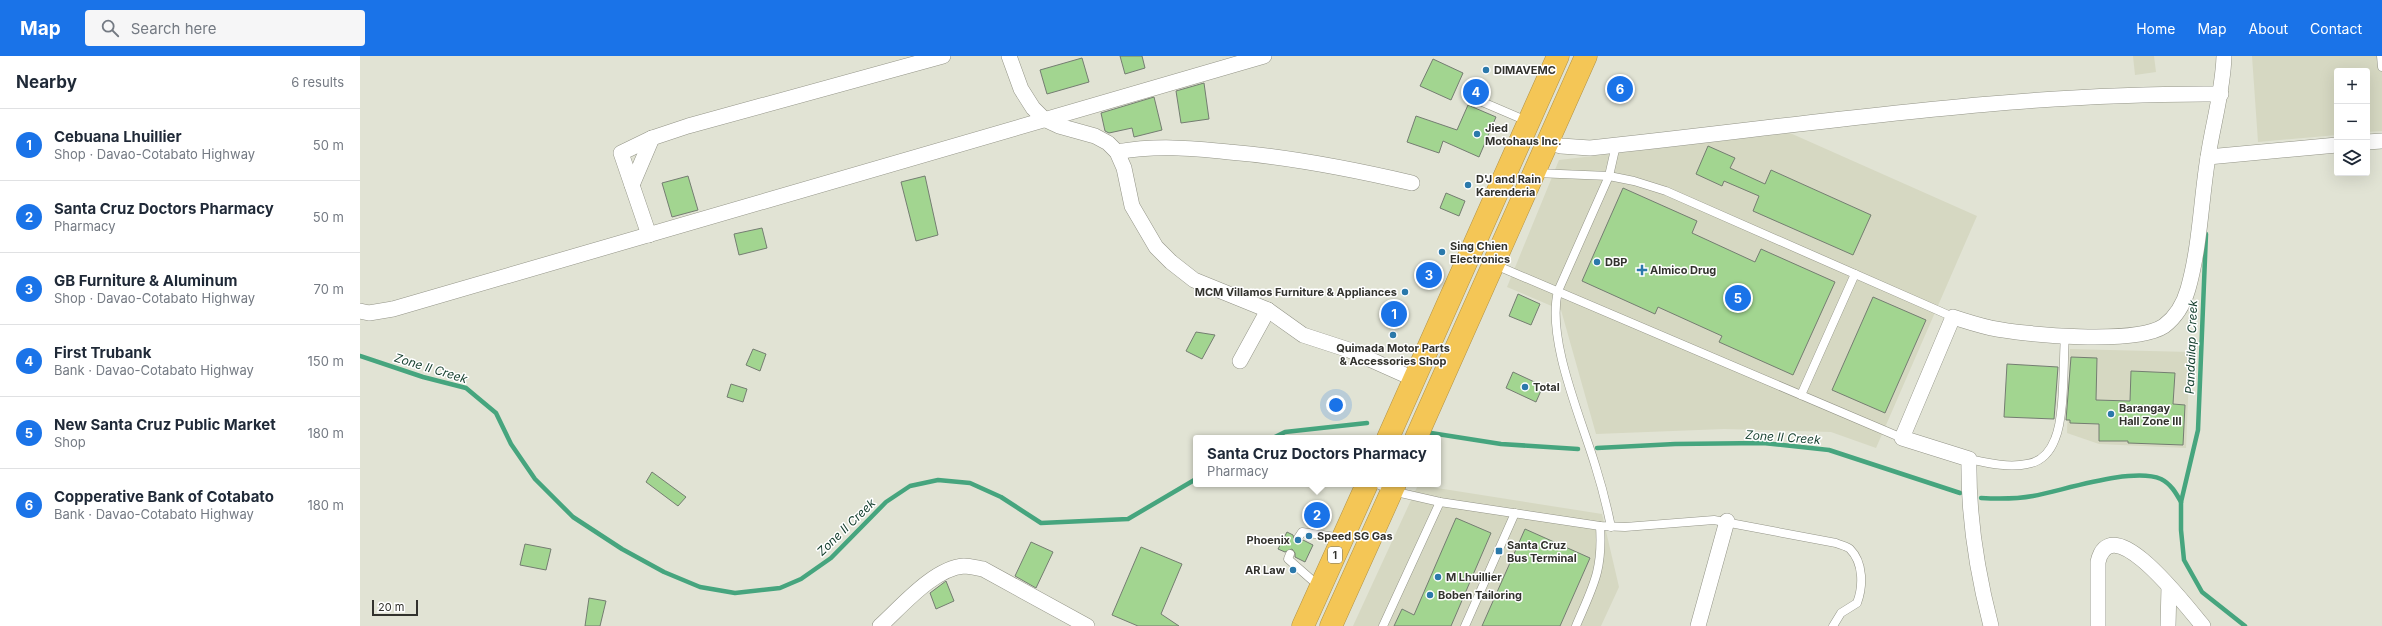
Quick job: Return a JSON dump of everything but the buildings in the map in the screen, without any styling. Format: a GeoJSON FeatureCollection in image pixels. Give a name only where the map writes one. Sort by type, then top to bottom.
{"type":"FeatureCollection","features":[{"type":"Feature","properties":{"kind":"highway"},"geometry":{"type":"LineString","coordinates":[[1389,435],[1527,121],[1558,56]]}},
{"type":"Feature","properties":{"kind":"highway"},"geometry":{"type":"LineString","coordinates":[[1417,435],[1532,173],[1586,56]]}},
{"type":"Feature","properties":{"kind":"highway"},"geometry":{"type":"LineString","coordinates":[[1509,163],[1532,173]]}},
{"type":"Feature","properties":{"kind":"highway"},"geometry":{"type":"LineString","coordinates":[[1469,253],[1493,264]]}},
{"type":"Feature","properties":{"kind":"highway","name":"1"},"geometry":{"type":"LineString","coordinates":[[1303,626],[1366,487]]}},
{"type":"Feature","properties":{"kind":"highway","name":"1"},"geometry":{"type":"LineString","coordinates":[[1331,626],[1388,487]]}},
{"type":"Feature","properties":{"kind":"street"},"geometry":{"type":"LineString","coordinates":[[649,235],[622,153],[652,138],[688,126],[943,56]]}},
{"type":"Feature","properties":{"kind":"street"},"geometry":{"type":"LineString","coordinates":[[1009,56],[1021,89],[1033,108],[1044,119],[1059,126],[1095,136],[1108,143],[1117,152],[1124,168],[1132,206],[1156,247],[1194,280],[1268,310],[1303,336],[1349,350],[1414,379]]}},
{"type":"Feature","properties":{"kind":"street"},"geometry":{"type":"LineString","coordinates":[[360,311],[369,313],[393,309],[1264,56]]}},
{"type":"Feature","properties":{"kind":"street"},"geometry":{"type":"LineString","coordinates":[[1991,626],[1982,585],[1972,525],[1969,459],[1902,438],[1953,317],[1990,328],[2065,335],[2132,335],[2163,326],[2174,316],[2182,304],[2192,272],[2208,157],[2220,94],[2224,56]]}},
{"type":"Feature","properties":{"kind":"street"},"geometry":{"type":"LineString","coordinates":[[1546,142],[1575,148],[1616,145],[1858,117],[2094,95],[2220,94]]}},
{"type":"Feature","properties":{"kind":"street"},"geometry":{"type":"LineString","coordinates":[[632,185],[652,138]]}},
{"type":"Feature","properties":{"kind":"street"},"geometry":{"type":"LineString","coordinates":[[2370,142],[2382,141]]}},
{"type":"Feature","properties":{"kind":"street"},"geometry":{"type":"LineString","coordinates":[[2208,157],[2334,145]]}},
{"type":"Feature","properties":{"kind":"street"},"geometry":{"type":"LineString","coordinates":[[1117,152],[1165,147],[1252,154],[1305,161],[1412,183]]}},
{"type":"Feature","properties":{"kind":"street"},"geometry":{"type":"LineString","coordinates":[[1240,361],[1268,310]]}},
{"type":"Feature","properties":{"kind":"street"},"geometry":{"type":"LineString","coordinates":[[1698,626],[1727,521]]}},
{"type":"Feature","properties":{"kind":"street"},"geometry":{"type":"LineString","coordinates":[[2098,626],[2098,562],[2101,552],[2107,546],[2118,546],[2129,549],[2144,560],[2203,626]]}},
{"type":"Feature","properties":{"kind":"street"},"geometry":{"type":"LineString","coordinates":[[880,626],[936,577],[950,570],[965,566],[983,569],[1087,626]]}},
{"type":"Feature","properties":{"kind":"street"},"geometry":{"type":"LineString","coordinates":[[2168,588],[2168,626]]}},
{"type":"Feature","properties":{"kind":"lane"},"geometry":{"type":"LineString","coordinates":[[2381,56],[2382,67]]}},
{"type":"Feature","properties":{"kind":"lane"},"geometry":{"type":"LineString","coordinates":[[1473,98],[1527,121]]}},
{"type":"Feature","properties":{"kind":"lane"},"geometry":{"type":"LineString","coordinates":[[1611,527],[1596,467],[1558,340],[1555,305],[1558,291],[1609,176],[1616,145]]}},
{"type":"Feature","properties":{"kind":"lane"},"geometry":{"type":"LineString","coordinates":[[1532,173],[1609,176],[1634,181],[1666,191],[1953,317]]}},
{"type":"Feature","properties":{"kind":"lane"},"geometry":{"type":"LineString","coordinates":[[1493,264],[1902,438]]}},
{"type":"Feature","properties":{"kind":"lane"},"geometry":{"type":"LineString","coordinates":[[1801,395],[1855,274]]}},
{"type":"Feature","properties":{"kind":"lane"},"geometry":{"type":"LineString","coordinates":[[1969,459],[2000,465],[2028,464],[2040,460],[2050,450],[2056,438],[2059,423],[2065,335]]}},
{"type":"Feature","properties":{"kind":"lane"},"geometry":{"type":"LineString","coordinates":[[1391,487],[1440,502],[1600,526],[1611,527],[1702,519],[1727,521],[1836,543],[1850,548],[1857,559],[1860,571],[1860,596],[1857,603],[1841,613],[1833,626]]}},
{"type":"Feature","properties":{"kind":"lane"},"geometry":{"type":"LineString","coordinates":[[1383,626],[1440,502]]}},
{"type":"Feature","properties":{"kind":"lane"},"geometry":{"type":"LineString","coordinates":[[1465,626],[1515,513]]}},
{"type":"Feature","properties":{"kind":"lane"},"geometry":{"type":"LineString","coordinates":[[1576,626],[1599,569],[1601,558],[1600,526]]}},
{"type":"Feature","properties":{"kind":"lane"},"geometry":{"type":"LineString","coordinates":[[1298,538],[1302,532],[1343,538]]}},
{"type":"Feature","properties":{"kind":"lane"},"geometry":{"type":"LineString","coordinates":[[1290,554],[1288,559],[1320,587]]}},
{"type":"Feature","properties":{"kind":"shaded area"},"geometry":{"type":"Polygon","coordinates":[[[2133,56],[2154,56],[2156,72],[2135,75],[2133,56]]]}},
{"type":"Feature","properties":{"kind":"shaded area"},"geometry":{"type":"Polygon","coordinates":[[[2252,56],[2382,56],[2382,131],[2370,132],[2370,68],[2334,68],[2334,135],[2258,142],[2252,56]]]}},
{"type":"Feature","properties":{"kind":"shaded area"},"geometry":{"type":"Polygon","coordinates":[[[1790,133],[1977,216],[1876,448],[1831,432],[1724,429],[1596,434],[1561,310],[1507,287],[1559,160],[1790,133]]]}},
{"type":"Feature","properties":{"kind":"shaded area"},"geometry":{"type":"Polygon","coordinates":[[[2070,349],[2190,352],[2186,448],[2099,444],[2067,433],[2070,349]]]}},
{"type":"Feature","properties":{"kind":"shaded area","name":"Santa Cruz Bus Terminal"},"geometry":{"type":"Polygon","coordinates":[[[1417,487],[1431,487],[1602,514],[1619,587],[1601,626],[1353,626],[1417,487]]]}},
{"type":"Feature","properties":{"kind":"waterway","name":"Pandailap Creek"},"geometry":{"type":"LineString","coordinates":[[2206,234],[2198,430],[2181,502],[2181,530],[2184,560],[2202,592],[2245,626]]}},
{"type":"Feature","properties":{"kind":"waterway","name":"Zone Ⅱ Creek"},"geometry":{"type":"LineString","coordinates":[[360,356],[423,377],[466,388],[496,413],[511,444],[535,479],[573,517],[622,549],[664,572],[700,587],[735,593],[780,588],[801,579],[831,558],[886,502],[910,486],[938,480],[970,483],[1001,497],[1041,523],[1128,519],[1193,481]]}},
{"type":"Feature","properties":{"kind":"waterway","name":"Zone Ⅱ Creek"},"geometry":{"type":"LineString","coordinates":[[1279,435],[1285,432],[1367,423]]}},
{"type":"Feature","properties":{"kind":"waterway","name":"Zone Ⅱ Creek"},"geometry":{"type":"LineString","coordinates":[[1431,433],[1501,444],[1578,449]]}},
{"type":"Feature","properties":{"kind":"waterway","name":"Zone Ⅱ Creek"},"geometry":{"type":"LineString","coordinates":[[1597,448],[1675,444],[1763,443],[1829,450],[1960,493]]}},
{"type":"Feature","properties":{"kind":"waterway","name":"Zone Ⅱ Creek"},"geometry":{"type":"LineString","coordinates":[[1981,498],[2027,497],[2098,481],[2133,476],[2148,476],[2161,479],[2168,483],[2181,502]]}},
{"type":"Feature","properties":{"kind":"place","name":"DIMAVEMC"},"geometry":{"type":"Point","coordinates":[1486,70]}},
{"type":"Feature","properties":{"kind":"place","name":"Copperative Bank of Cotabato"},"geometry":{"type":"Point","coordinates":[1620,89]}},
{"type":"Feature","properties":{"kind":"place","name":"First Trubank"},"geometry":{"type":"Point","coordinates":[1476,92]}},
{"type":"Feature","properties":{"kind":"place","name":"Jied Motohaus Inc."},"geometry":{"type":"Point","coordinates":[1477,134]}},
{"type":"Feature","properties":{"kind":"place","name":"D'J and Rain Karenderia"},"geometry":{"type":"Point","coordinates":[1468,185]}},
{"type":"Feature","properties":{"kind":"place","name":"Sing Chien Electronics"},"geometry":{"type":"Point","coordinates":[1442,252]}},
{"type":"Feature","properties":{"kind":"place","name":"DBP"},"geometry":{"type":"Point","coordinates":[1597,262]}},
{"type":"Feature","properties":{"kind":"place","name":"Almico Drug"},"geometry":{"type":"Point","coordinates":[1642,270]}},
{"type":"Feature","properties":{"kind":"place","name":"GB Furniture & Aluminum"},"geometry":{"type":"Point","coordinates":[1429,275]}},
{"type":"Feature","properties":{"kind":"place","name":"MCM Villamos Furniture & Appliances"},"geometry":{"type":"Point","coordinates":[1405,292]}},
{"type":"Feature","properties":{"kind":"place","name":"New Santa Cruz Public Market"},"geometry":{"type":"Point","coordinates":[1738,298]}},
{"type":"Feature","properties":{"kind":"place","name":"Cebuana Lhuillier"},"geometry":{"type":"Point","coordinates":[1394,314]}},
{"type":"Feature","properties":{"kind":"place","name":"Quimada Motor Parts & Accessories Shop"},"geometry":{"type":"Point","coordinates":[1393,335]}},
{"type":"Feature","properties":{"kind":"place","name":"Total"},"geometry":{"type":"Point","coordinates":[1525,387]}},
{"type":"Feature","properties":{"kind":"place","name":"Barangay Hall Zone III"},"geometry":{"type":"Point","coordinates":[2111,414]}},
{"type":"Feature","properties":{"kind":"place","name":"Santa Cruz Doctors Pharmacy"},"geometry":{"type":"Point","coordinates":[1317,515]}},
{"type":"Feature","properties":{"kind":"place","name":"Speed SG Gas"},"geometry":{"type":"Point","coordinates":[1309,536]}},
{"type":"Feature","properties":{"kind":"place","name":"Phoenix"},"geometry":{"type":"Point","coordinates":[1298,540]}},
{"type":"Feature","properties":{"kind":"place","name":"Santa Cruz Bus Terminal"},"geometry":{"type":"Point","coordinates":[1499,551]}},
{"type":"Feature","properties":{"kind":"place","name":"AR Law"},"geometry":{"type":"Point","coordinates":[1293,570]}},
{"type":"Feature","properties":{"kind":"place","name":"M Lhuillier"},"geometry":{"type":"Point","coordinates":[1438,577]}},
{"type":"Feature","properties":{"kind":"place","name":"Boben Tailoring"},"geometry":{"type":"Point","coordinates":[1430,595]}}]}
